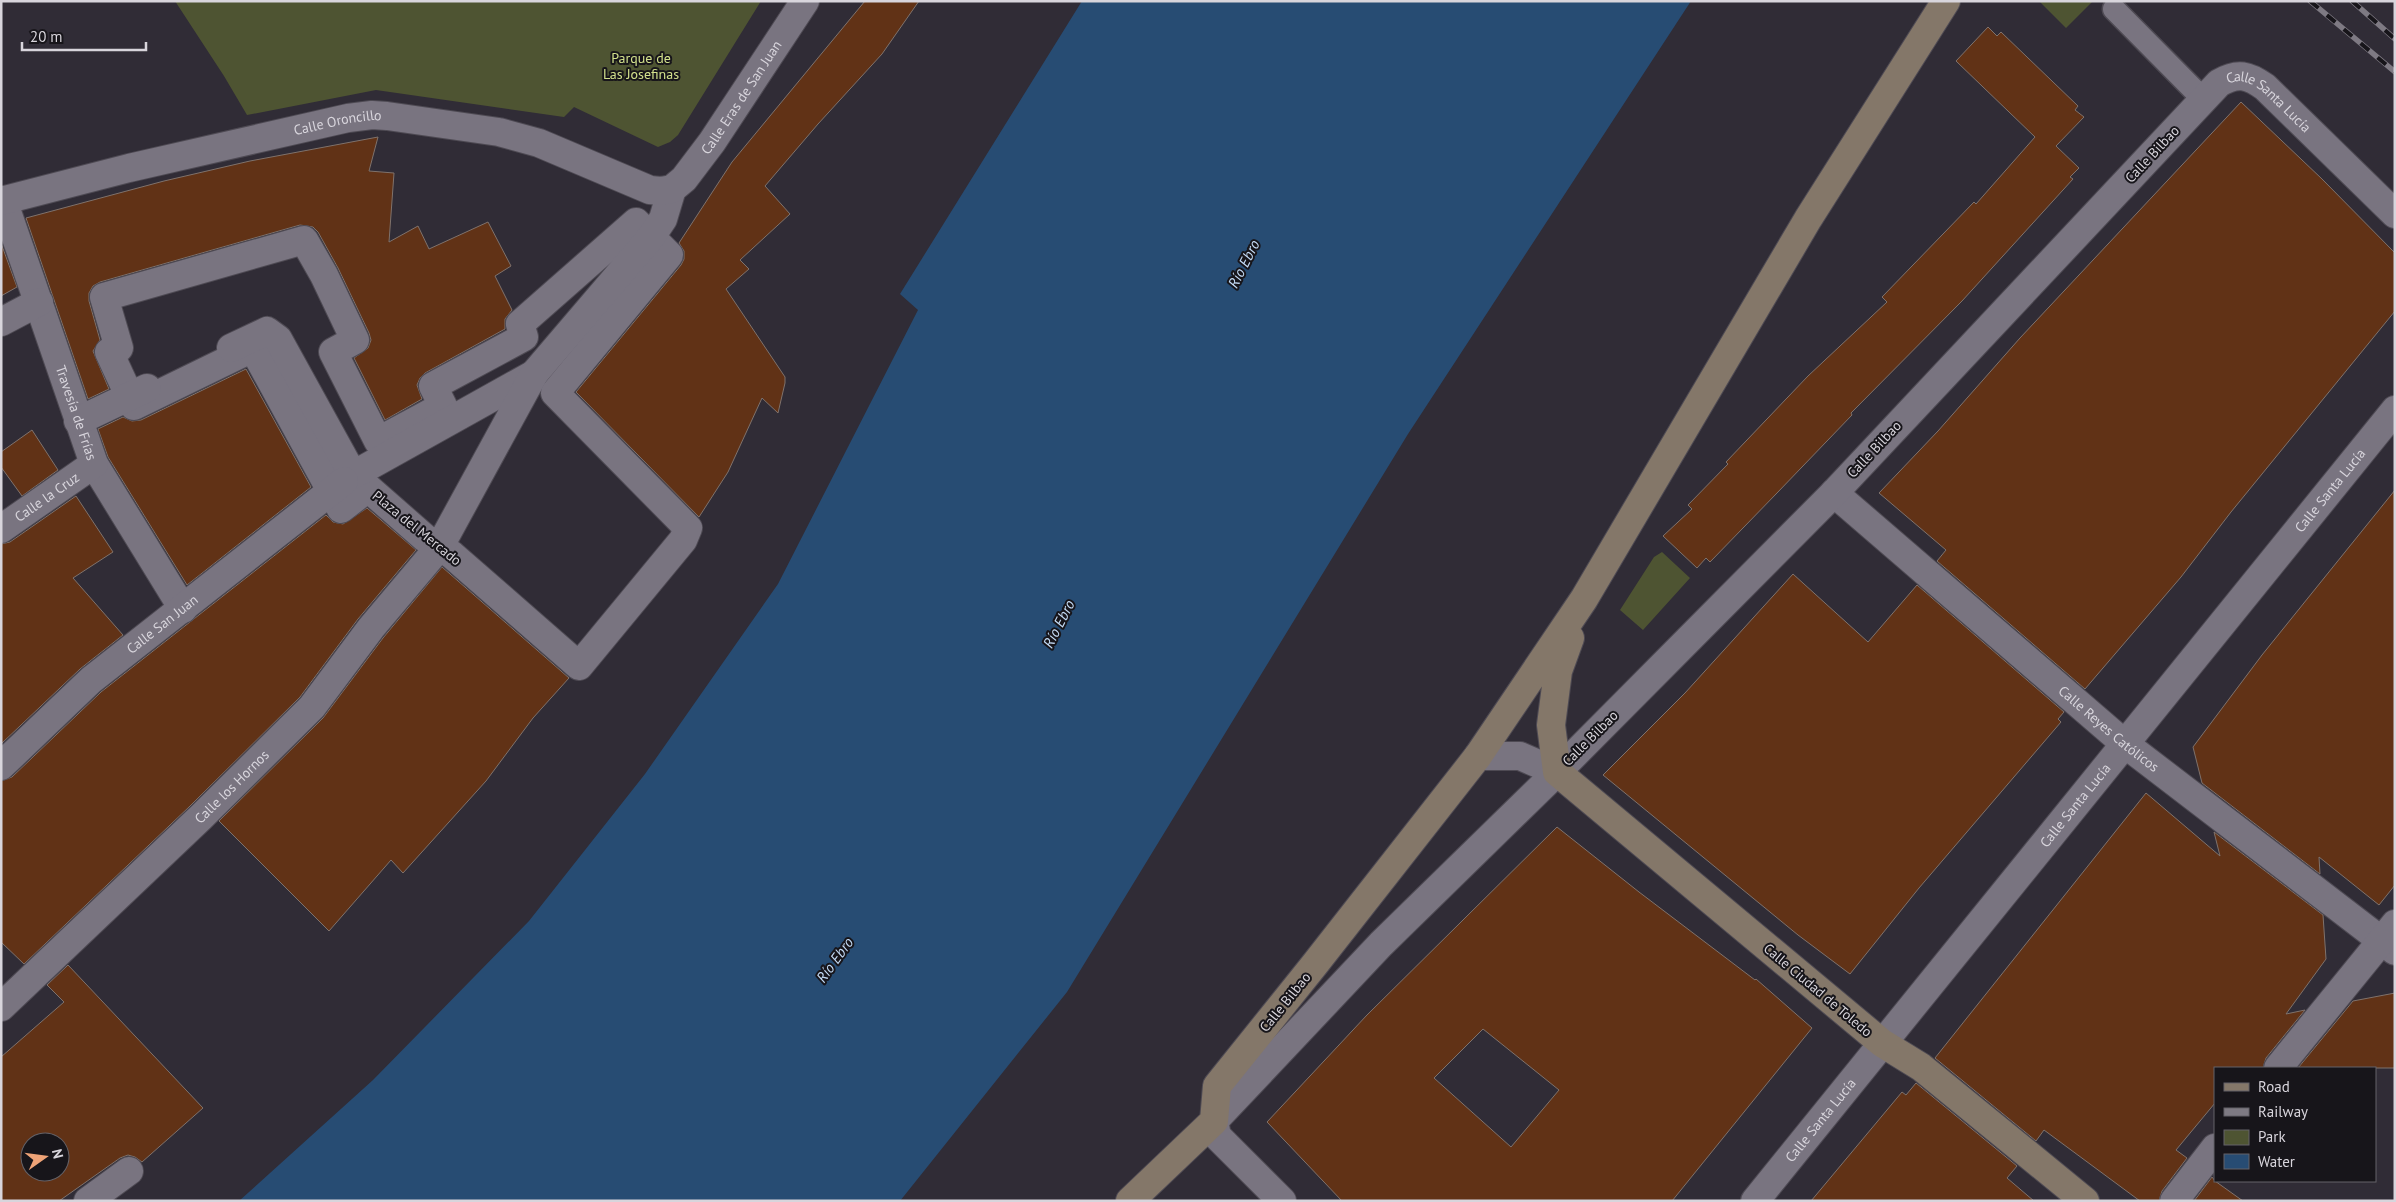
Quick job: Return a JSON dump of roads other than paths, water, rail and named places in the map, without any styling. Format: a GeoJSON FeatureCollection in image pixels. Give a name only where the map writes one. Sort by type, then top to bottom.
{"type":"FeatureCollection","features":[{"type":"Feature","properties":{"kind":"main road","name":"Calle Bilbao"},"geometry":{"type":"LineString","coordinates":[[1130,1201],[1214,1121],[1217,1086],[1478,756],[1584,599],[1808,218],[1946,1]]}},
{"type":"Feature","properties":{"kind":"main road","name":"Calle Bilbao"},"geometry":{"type":"LineString","coordinates":[[1557,772],[1551,725],[1558,671],[1584,599]]}},
{"type":"Feature","properties":{"kind":"main road","name":"Calle Ciudad de Toledo"},"geometry":{"type":"LineString","coordinates":[[1557,772],[1882,1043],[1921,1067],[2085,1201]]}},
{"type":"Feature","properties":{"kind":"street","name":"Calle Eras de San Juan"},"geometry":{"type":"LineString","coordinates":[[672,189],[684,179],[712,142],[805,1]]}},
{"type":"Feature","properties":{"kind":"street","name":"Calle Santa Lucía"},"geometry":{"type":"LineString","coordinates":[[2185,119],[2219,83],[2227,78],[2240,75],[2250,76],[2265,87],[2395,214]]}},
{"type":"Feature","properties":{"kind":"street","name":"Calle Oroncillo"},"geometry":{"type":"LineString","coordinates":[[2,198],[348,118],[372,115],[500,132],[539,143],[650,190],[672,189]]}},
{"type":"Feature","properties":{"kind":"street","name":"Calle Bilbao"},"geometry":{"type":"LineString","coordinates":[[1214,1121],[1381,944],[1557,772],[1834,493],[2185,119]]}},
{"type":"Feature","properties":{"kind":"street"},"geometry":{"type":"LineString","coordinates":[[534,374],[651,237],[662,219],[672,189]]}},
{"type":"Feature","properties":{"kind":"street","name":"Travesía de Frías"},"geometry":{"type":"LineString","coordinates":[[2,198],[94,464],[182,609]]}},
{"type":"Feature","properties":{"kind":"street","name":"Plaza del Mercado"},"geometry":{"type":"LineString","coordinates":[[636,222],[669,255],[555,393],[688,528],[682,540],[579,666],[440,546],[424,538],[368,488],[341,509],[253,348],[134,406],[129,396],[109,352],[119,348],[104,297],[304,240],[324,275],[355,340],[333,352],[378,441],[443,406],[433,386],[524,337],[520,324],[636,222]]}},
{"type":"Feature","properties":{"kind":"street"},"geometry":{"type":"LineString","coordinates":[[1,322],[39,302]]}},
{"type":"Feature","properties":{"kind":"street"},"geometry":{"type":"LineString","coordinates":[[78,421],[267,331],[278,338],[353,475]]}},
{"type":"Feature","properties":{"kind":"street","name":"Calle San Juan"},"geometry":{"type":"LineString","coordinates":[[1,766],[90,680],[182,609],[329,490],[534,374]]}},
{"type":"Feature","properties":{"kind":"street","name":"Calle los Hornos"},"geometry":{"type":"LineString","coordinates":[[1,1007],[201,817],[312,707],[371,628],[440,546],[534,374]]}},
{"type":"Feature","properties":{"kind":"street","name":"Calle Santa Lucía"},"geometry":{"type":"LineString","coordinates":[[1755,1201],[2395,410]]}},
{"type":"Feature","properties":{"kind":"street","name":"Calle la Cruz"},"geometry":{"type":"LineString","coordinates":[[1,529],[94,464]]}},
{"type":"Feature","properties":{"kind":"street","name":"Calle Reyes Católicos"},"geometry":{"type":"LineString","coordinates":[[1834,493],[2125,744],[2390,939]]}},
{"type":"Feature","properties":{"kind":"street"},"geometry":{"type":"LineString","coordinates":[[1478,756],[1520,756],[1557,772]]}},
{"type":"Feature","properties":{"kind":"street"},"geometry":{"type":"LineString","coordinates":[[2279,1067],[2390,939]]}},
{"type":"Feature","properties":{"kind":"street"},"geometry":{"type":"LineString","coordinates":[[1214,1121],[1217,1136],[1282,1201]]}},
{"type":"Feature","properties":{"kind":"street"},"geometry":{"type":"LineString","coordinates":[[2174,1201],[2214,1149]]}},
{"type":"Feature","properties":{"kind":"street"},"geometry":{"type":"LineString","coordinates":[[88,1201],[130,1171]]}},
{"type":"Feature","properties":{"kind":"lane"},"geometry":{"type":"LineString","coordinates":[[2114,9],[2203,99]]}},
{"type":"Feature","properties":{"kind":"water","name":"Río Ebro"},"geometry":{"type":"Polygon","coordinates":[[[1082,1],[1691,1],[1408,434],[1067,992],[900,1201],[239,1201],[373,1080],[529,921],[645,774],[778,584],[918,310],[900,294],[1082,1]]]}},
{"type":"Feature","properties":{"kind":"railway"},"geometry":{"type":"LineString","coordinates":[[2310,1],[2395,72]]}},
{"type":"Feature","properties":{"kind":"railway"},"geometry":{"type":"LineString","coordinates":[[2352,1],[2395,39]]}},
{"type":"Feature","properties":{"kind":"park label","name":"Parque de Las Josefinas"},"geometry":{"type":"Point","coordinates":[641,66]}}]}
